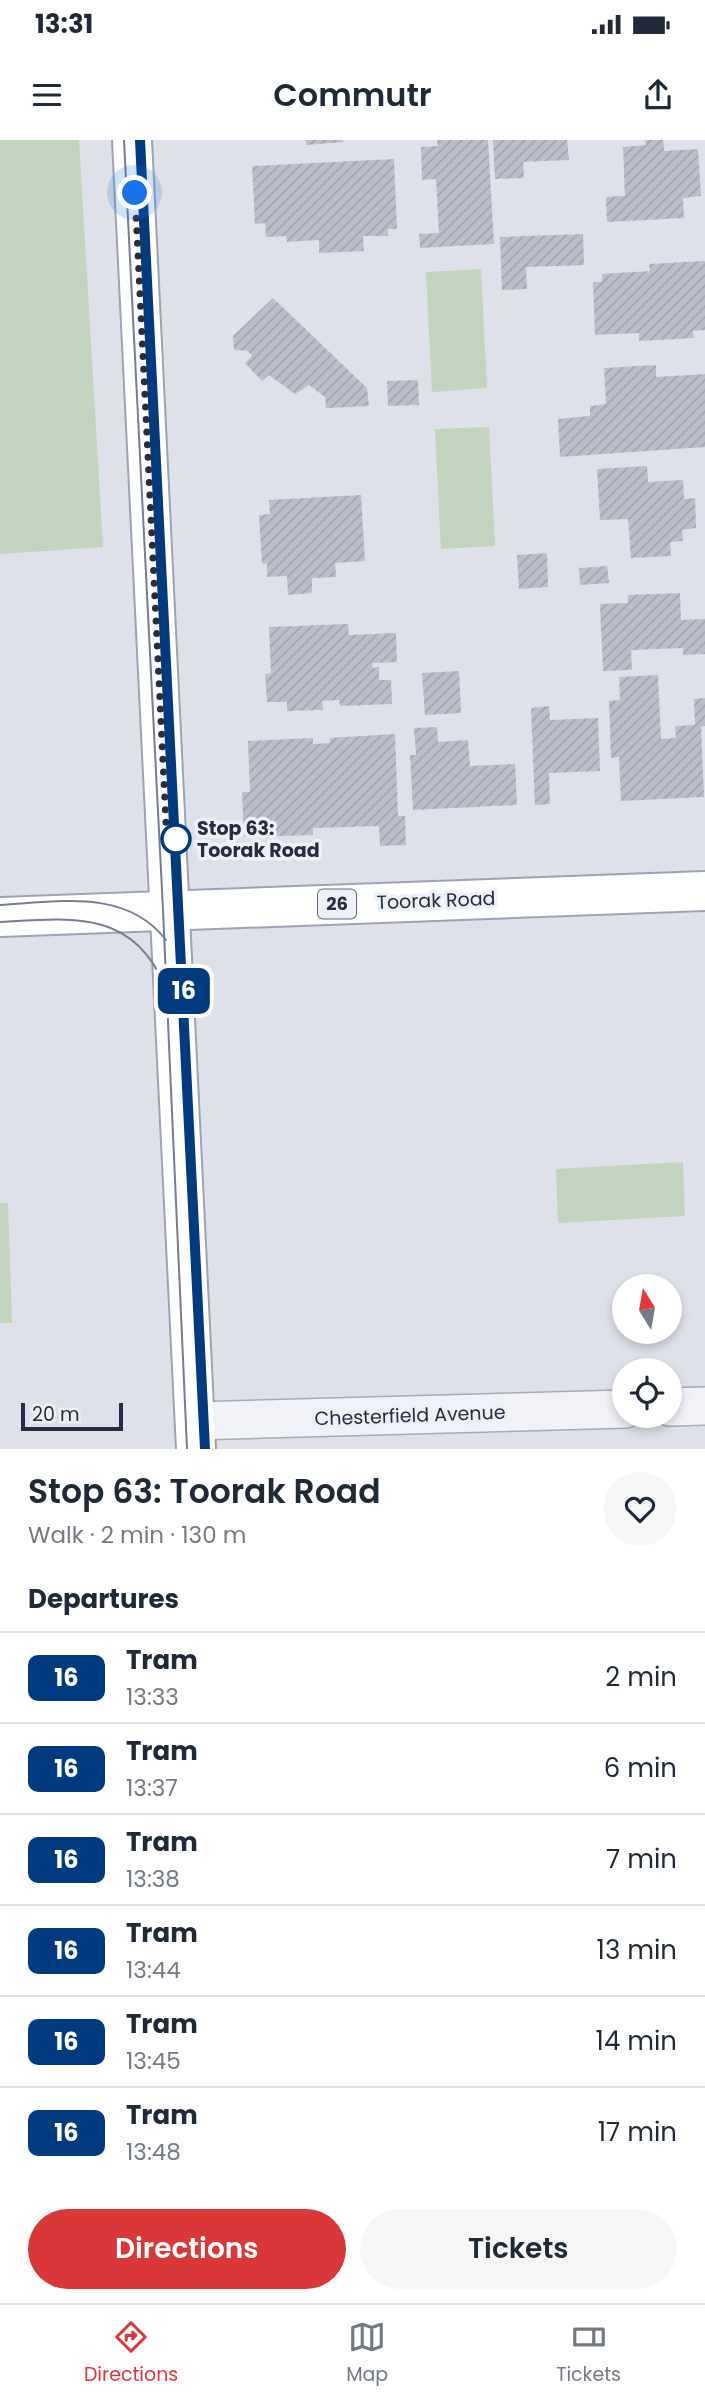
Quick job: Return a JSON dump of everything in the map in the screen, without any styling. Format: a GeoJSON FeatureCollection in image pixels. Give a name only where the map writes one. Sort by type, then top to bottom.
{"type":"FeatureCollection","features":[{"type":"Feature","properties":{"kind":"main road"},"geometry":{"type":"LineString","coordinates":[[132,140],[172,909],[195,1435]]}},
{"type":"Feature","properties":{"kind":"main road","name":"Toorak Road"},"geometry":{"type":"LineString","coordinates":[[0,917],[705,891]]}},
{"type":"Feature","properties":{"kind":"street"},"geometry":{"type":"LineString","coordinates":[[682,1407],[705,1406]]}},
{"type":"Feature","properties":{"kind":"street","name":"Chesterfield Avenue"},"geometry":{"type":"LineString","coordinates":[[195,1435],[612,1410]]}},
{"type":"Feature","properties":{"kind":"green space"},"geometry":{"type":"Polygon","coordinates":[[[0,140],[79,140],[103,547],[0,554],[0,140]]]}},
{"type":"Feature","properties":{"kind":"green space"},"geometry":{"type":"Polygon","coordinates":[[[481,269],[487,388],[432,392],[426,272],[481,269]]]}},
{"type":"Feature","properties":{"kind":"green space"},"geometry":{"type":"Polygon","coordinates":[[[489,427],[495,546],[441,549],[435,429],[489,427]]]}},
{"type":"Feature","properties":{"kind":"green space"},"geometry":{"type":"Polygon","coordinates":[[[683,1162],[685,1216],[558,1223],[556,1169],[683,1162]]]}},
{"type":"Feature","properties":{"kind":"green space"},"geometry":{"type":"Polygon","coordinates":[[[0,1203],[8,1203],[12,1323],[0,1323],[0,1203]]]}},
{"type":"Feature","properties":{"kind":"building"},"geometry":{"type":"Polygon","coordinates":[[[306,140],[343,140],[343,142],[306,145],[306,140]]]}},
{"type":"Feature","properties":{"kind":"building"},"geometry":{"type":"Polygon","coordinates":[[[437,140],[488,140],[494,244],[420,248],[419,234],[439,233],[436,179],[422,180],[421,147],[438,146],[437,140]]]}},
{"type":"Feature","properties":{"kind":"building"},"geometry":{"type":"Polygon","coordinates":[[[493,140],[567,140],[569,160],[523,162],[524,178],[495,179],[493,140]]]}},
{"type":"Feature","properties":{"kind":"building"},"geometry":{"type":"Polygon","coordinates":[[[645,140],[663,140],[664,151],[698,149],[701,196],[683,198],[684,218],[607,222],[606,197],[625,196],[623,147],[646,145],[645,140]]]}},
{"type":"Feature","properties":{"kind":"building"},"geometry":{"type":"Polygon","coordinates":[[[394,159],[397,229],[388,229],[388,236],[363,236],[364,251],[319,253],[319,240],[287,242],[286,236],[266,237],[265,223],[255,224],[252,166],[394,159]]]}},
{"type":"Feature","properties":{"kind":"building"},"geometry":{"type":"Polygon","coordinates":[[[583,234],[584,265],[526,267],[527,289],[502,290],[500,237],[583,234]]]}},
{"type":"Feature","properties":{"kind":"building"},"geometry":{"type":"Polygon","coordinates":[[[705,261],[705,330],[693,331],[694,338],[639,341],[639,333],[595,335],[593,282],[602,282],[602,274],[650,271],[649,264],[705,261]]]}},
{"type":"Feature","properties":{"kind":"building"},"geometry":{"type":"Polygon","coordinates":[[[273,298],[367,388],[369,406],[326,408],[325,397],[309,385],[295,394],[269,375],[262,381],[245,363],[252,356],[248,351],[234,350],[233,336],[273,298]]]}},
{"type":"Feature","properties":{"kind":"building"},"geometry":{"type":"Polygon","coordinates":[[[656,365],[656,377],[705,374],[705,447],[560,457],[558,419],[590,416],[590,406],[606,404],[604,368],[656,365]]]}},
{"type":"Feature","properties":{"kind":"building"},"geometry":{"type":"Polygon","coordinates":[[[418,380],[419,405],[388,406],[387,381],[418,380]]]}},
{"type":"Feature","properties":{"kind":"building"},"geometry":{"type":"Polygon","coordinates":[[[647,466],[648,482],[683,480],[684,499],[695,498],[696,528],[682,530],[683,541],[670,542],[671,556],[631,558],[628,519],[600,520],[597,469],[647,466]]]}},
{"type":"Feature","properties":{"kind":"building"},"geometry":{"type":"Polygon","coordinates":[[[361,495],[365,561],[335,563],[336,577],[312,578],[312,593],[288,595],[287,576],[267,577],[267,564],[262,564],[259,515],[270,514],[269,500],[361,495]]]}},
{"type":"Feature","properties":{"kind":"building"},"geometry":{"type":"Polygon","coordinates":[[[547,553],[548,587],[519,589],[517,555],[547,553]]]}},
{"type":"Feature","properties":{"kind":"building"},"geometry":{"type":"Polygon","coordinates":[[[607,566],[609,583],[580,585],[579,568],[607,566]]]}},
{"type":"Feature","properties":{"kind":"building"},"geometry":{"type":"Polygon","coordinates":[[[680,593],[681,620],[705,619],[705,654],[683,655],[683,648],[631,650],[632,670],[603,671],[600,604],[628,603],[628,595],[680,593]]]}},
{"type":"Feature","properties":{"kind":"building"},"geometry":{"type":"Polygon","coordinates":[[[348,624],[349,635],[396,633],[397,662],[372,663],[373,668],[379,667],[379,680],[391,680],[392,704],[340,706],[339,700],[322,701],[323,710],[287,711],[287,702],[267,702],[265,674],[271,673],[269,627],[348,624]]]}},
{"type":"Feature","properties":{"kind":"building"},"geometry":{"type":"Polygon","coordinates":[[[459,671],[461,713],[425,715],[422,673],[459,671]]]}},
{"type":"Feature","properties":{"kind":"building"},"geometry":{"type":"Polygon","coordinates":[[[658,675],[661,739],[676,738],[675,726],[695,725],[694,699],[705,698],[705,726],[701,726],[704,797],[621,801],[619,757],[611,758],[609,701],[620,700],[619,677],[658,675]]]}},
{"type":"Feature","properties":{"kind":"building"},"geometry":{"type":"Polygon","coordinates":[[[549,706],[550,720],[598,718],[600,771],[549,773],[550,804],[535,805],[531,708],[549,706]]]}},
{"type":"Feature","properties":{"kind":"building"},"geometry":{"type":"Polygon","coordinates":[[[437,727],[438,742],[468,740],[470,766],[515,764],[517,805],[413,810],[410,755],[416,755],[414,728],[437,727]]]}},
{"type":"Feature","properties":{"kind":"building"},"geometry":{"type":"Polygon","coordinates":[[[395,734],[398,816],[405,816],[406,845],[380,846],[379,826],[313,828],[313,835],[244,837],[242,792],[250,792],[248,741],[313,738],[313,744],[330,743],[329,738],[395,734]]]}},
{"type":"Feature","properties":{"kind":"tram line"},"geometry":{"type":"LineString","coordinates":[[124,140],[187,1449]]}},
{"type":"Feature","properties":{"kind":"tram line"},"geometry":{"type":"LineString","coordinates":[[140,140],[205,1449]]}},
{"type":"Feature","properties":{"kind":"tram line","name":"16"},"geometry":{"type":"LineString","coordinates":[[140,140],[205,1449]]}},
{"type":"Feature","properties":{"kind":"tram line"},"geometry":{"type":"LineString","coordinates":[[0,905],[67,901],[111,905],[150,923],[166,940]]}},
{"type":"Feature","properties":{"kind":"tram line"},"geometry":{"type":"LineString","coordinates":[[0,922],[74,920],[117,931],[135,943],[151,960],[164,985]]}},
{"type":"Feature","properties":{"kind":"place","name":"Stop 63: Toorak Road"},"geometry":{"type":"Point","coordinates":[176,839]}},
{"type":"Feature","properties":{"kind":"route"},"geometry":{"type":"LineString","coordinates":[[135,193],[167,843],[176,839]]}}]}
